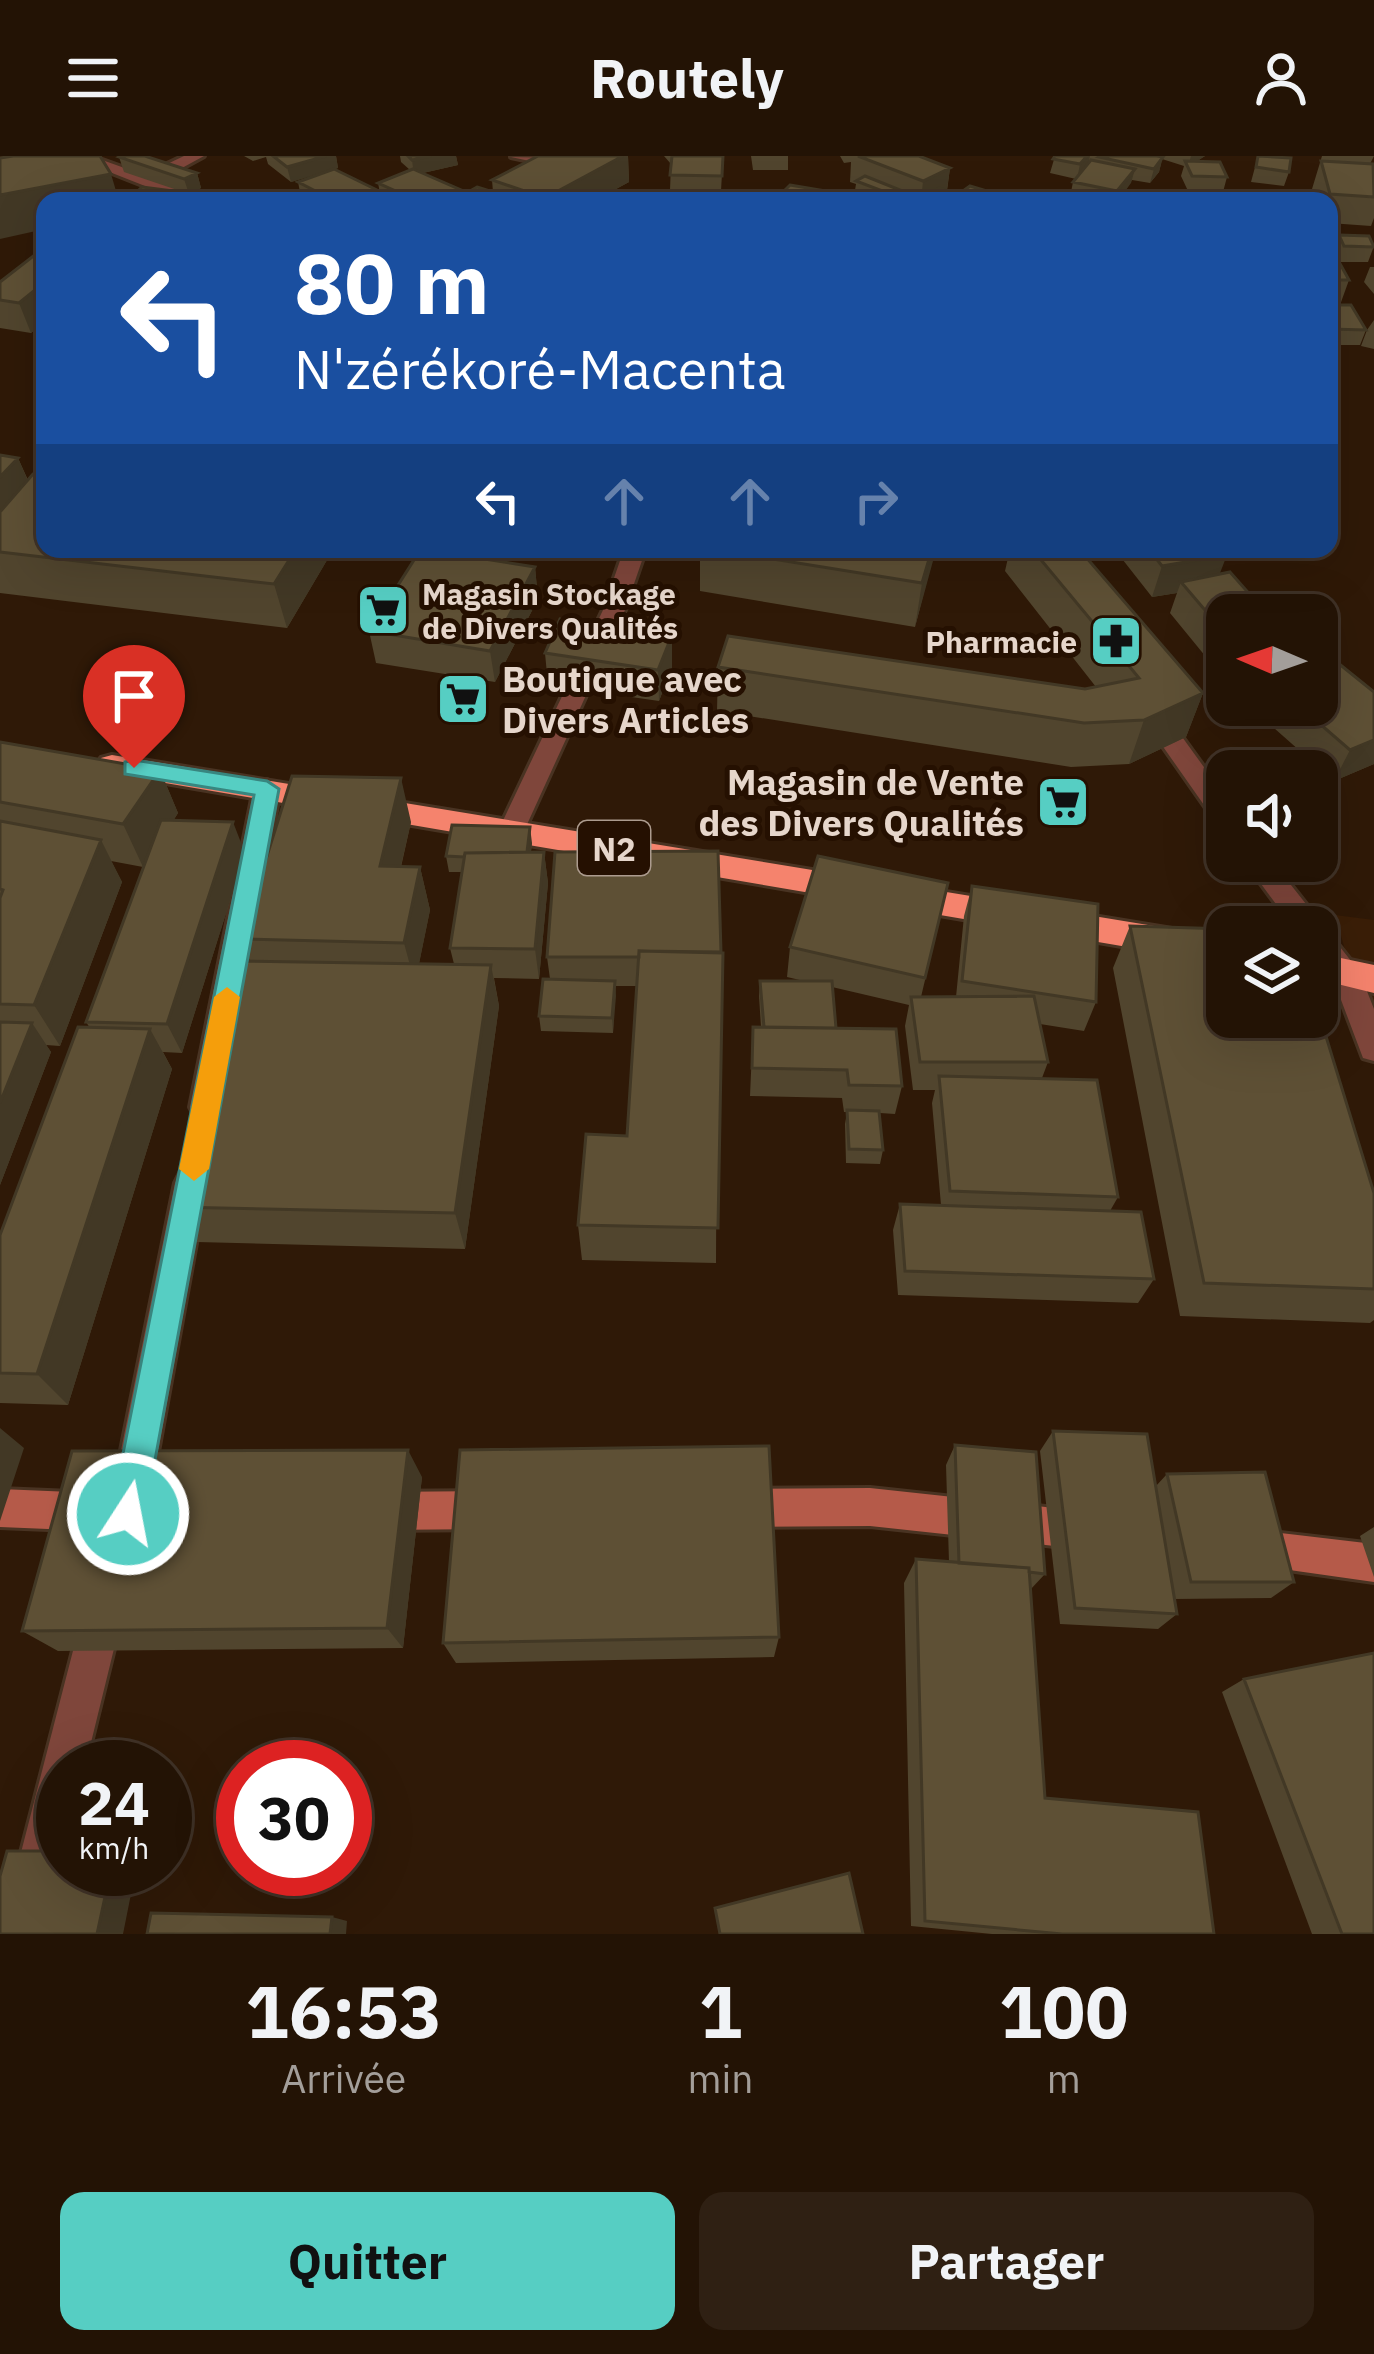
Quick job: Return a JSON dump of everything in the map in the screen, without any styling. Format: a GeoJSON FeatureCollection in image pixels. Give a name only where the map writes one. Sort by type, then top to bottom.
{"type":"FeatureCollection","features":[{"type":"Feature","properties":{"kind":"highway","name":"N2"},"geometry":{"type":"LineString","coordinates":[[89,761],[1206,947]]}},
{"type":"Feature","properties":{"kind":"main road"},"geometry":{"type":"LineString","coordinates":[[703,1508],[870,1507],[1122,1535]]}},
{"type":"Feature","properties":{"kind":"main road"},"geometry":{"type":"LineString","coordinates":[[0,1508],[134,1521]]}},
{"type":"Feature","properties":{"kind":"main road"},"geometry":{"type":"LineString","coordinates":[[343,1512],[535,1510]]}},
{"type":"Feature","properties":{"kind":"main road"},"geometry":{"type":"LineString","coordinates":[[1214,1545],[1374,1562]]}},
{"type":"Feature","properties":{"kind":"street"},"geometry":{"type":"LineString","coordinates":[[76,156],[176,192]]}},
{"type":"Feature","properties":{"kind":"street"},"geometry":{"type":"LineString","coordinates":[[147,180],[196,156]]}},
{"type":"Feature","properties":{"kind":"street"},"geometry":{"type":"LineString","coordinates":[[519,157],[551,161],[576,179],[571,192]]}},
{"type":"Feature","properties":{"kind":"street"},"geometry":{"type":"LineString","coordinates":[[512,831],[614,610],[631,558]]}},
{"type":"Feature","properties":{"kind":"street"},"geometry":{"type":"LineString","coordinates":[[1132,689],[1206,789]]}},
{"type":"Feature","properties":{"kind":"street"},"geometry":{"type":"LineString","coordinates":[[134,1521],[267,789]]}},
{"type":"Feature","properties":{"kind":"street"},"geometry":{"type":"LineString","coordinates":[[1274,882],[1292,906]]}},
{"type":"Feature","properties":{"kind":"street"},"geometry":{"type":"LineString","coordinates":[[1345,972],[1374,1048]]}},
{"type":"Feature","properties":{"kind":"street"},"geometry":{"type":"LineString","coordinates":[[70,1740],[110,1582]]}},
{"type":"Feature","properties":{"kind":"street"},"geometry":{"type":"LineString","coordinates":[[22,1934],[36,1878]]}},
{"type":"Feature","properties":{"kind":"shaded area"},"geometry":{"type":"Polygon","coordinates":[[[1338,915],[1374,920],[1374,1050],[1338,925],[1338,915]]]}},
{"type":"Feature","properties":{"kind":"building"},"geometry":{"type":"Polygon","coordinates":[[[100,156],[111,174],[0,195],[0,158],[100,156]]]}},
{"type":"Feature","properties":{"kind":"building"},"geometry":{"type":"Polygon","coordinates":[[[121,156],[145,156],[197,173],[184,179],[121,156]]]}},
{"type":"Feature","properties":{"kind":"building"},"geometry":{"type":"Polygon","coordinates":[[[273,156],[326,156],[287,167],[273,156]]]}},
{"type":"Feature","properties":{"kind":"building"},"geometry":{"type":"Polygon","coordinates":[[[538,156],[623,156],[556,192],[527,192],[492,180],[538,156]]]}},
{"type":"Feature","properties":{"kind":"building"},"geometry":{"type":"Polygon","coordinates":[[[672,156],[723,156],[722,176],[670,175],[672,156]]]}},
{"type":"Feature","properties":{"kind":"building"},"geometry":{"type":"Polygon","coordinates":[[[858,156],[919,156],[950,168],[923,181],[858,156]]]}},
{"type":"Feature","properties":{"kind":"building"},"geometry":{"type":"Polygon","coordinates":[[[1087,156],[1080,164],[1053,159],[1087,156]]]}},
{"type":"Feature","properties":{"kind":"building"},"geometry":{"type":"Polygon","coordinates":[[[1101,156],[1157,156],[1163,157],[1154,169],[1101,156]]]}},
{"type":"Feature","properties":{"kind":"building"},"geometry":{"type":"Polygon","coordinates":[[[1258,156],[1291,158],[1289,172],[1256,167],[1258,156]]]}},
{"type":"Feature","properties":{"kind":"building"},"geometry":{"type":"Polygon","coordinates":[[[1091,160],[1135,169],[1117,191],[1073,182],[1091,160]]]}},
{"type":"Feature","properties":{"kind":"building"},"geometry":{"type":"Polygon","coordinates":[[[1185,161],[1220,162],[1227,177],[1192,176],[1185,161]]]}},
{"type":"Feature","properties":{"kind":"building"},"geometry":{"type":"Polygon","coordinates":[[[1321,161],[1373,164],[1374,197],[1329,192],[1321,161]]]}},
{"type":"Feature","properties":{"kind":"building"},"geometry":{"type":"Polygon","coordinates":[[[334,169],[377,190],[317,192],[298,182],[334,169]]]}},
{"type":"Feature","properties":{"kind":"building"},"geometry":{"type":"Polygon","coordinates":[[[413,169],[461,190],[398,192],[378,183],[413,169]]]}},
{"type":"Feature","properties":{"kind":"building"},"geometry":{"type":"Polygon","coordinates":[[[865,176],[905,192],[885,192],[856,181],[865,176]]]}},
{"type":"Feature","properties":{"kind":"building"},"geometry":{"type":"Polygon","coordinates":[[[790,185],[832,192],[783,192],[790,185]]]}},
{"type":"Feature","properties":{"kind":"building"},"geometry":{"type":"Polygon","coordinates":[[[142,187],[166,190],[164,192],[137,192],[142,187]]]}},
{"type":"Feature","properties":{"kind":"building"},"geometry":{"type":"Polygon","coordinates":[[[1339,235],[1369,236],[1374,247],[1344,246],[1339,235]]]}},
{"type":"Feature","properties":{"kind":"building"},"geometry":{"type":"Polygon","coordinates":[[[36,254],[36,289],[19,303],[0,300],[0,282],[36,254]]]}},
{"type":"Feature","properties":{"kind":"building"},"geometry":{"type":"Polygon","coordinates":[[[1338,260],[1349,280],[1338,280],[1338,260]]]}},
{"type":"Feature","properties":{"kind":"building"},"geometry":{"type":"Polygon","coordinates":[[[1338,305],[1351,305],[1366,330],[1338,329],[1338,305]]]}},
{"type":"Feature","properties":{"kind":"building"},"geometry":{"type":"Polygon","coordinates":[[[0,455],[18,458],[0,477],[0,455]]]}},
{"type":"Feature","properties":{"kind":"building"},"geometry":{"type":"Polygon","coordinates":[[[36,474],[36,556],[0,552],[0,512],[36,474]]]}},
{"type":"Feature","properties":{"kind":"building"},"geometry":{"type":"Polygon","coordinates":[[[51,558],[290,558],[274,584],[51,558]]]}},
{"type":"Feature","properties":{"kind":"building"},"geometry":{"type":"Polygon","coordinates":[[[415,558],[478,558],[535,567],[490,651],[369,631],[415,558]]]}},
{"type":"Feature","properties":{"kind":"building"},"geometry":{"type":"Polygon","coordinates":[[[767,558],[929,558],[922,583],[767,558]]]}},
{"type":"Feature","properties":{"kind":"building"},"geometry":{"type":"Polygon","coordinates":[[[1039,558],[1087,558],[1203,693],[1144,720],[1084,723],[718,667],[728,636],[1085,689],[1139,678],[1039,558]]]}},
{"type":"Feature","properties":{"kind":"building"},"geometry":{"type":"Polygon","coordinates":[[[1156,558],[1209,558],[1162,566],[1156,558]]]}},
{"type":"Feature","properties":{"kind":"building"},"geometry":{"type":"Polygon","coordinates":[[[1230,572],[1249,594],[1206,594],[1206,611],[1181,582],[1230,572]]]}},
{"type":"Feature","properties":{"kind":"building"},"geometry":{"type":"Polygon","coordinates":[[[560,619],[672,635],[658,670],[545,653],[560,619]]]}},
{"type":"Feature","properties":{"kind":"building"},"geometry":{"type":"Polygon","coordinates":[[[1338,663],[1374,692],[1374,740],[1350,750],[1322,726],[1338,726],[1338,663]]]}},
{"type":"Feature","properties":{"kind":"building"},"geometry":{"type":"Polygon","coordinates":[[[0,742],[160,770],[123,824],[0,802],[0,742]]]}},
{"type":"Feature","properties":{"kind":"building"},"geometry":{"type":"Polygon","coordinates":[[[292,776],[401,778],[380,866],[420,867],[404,943],[241,939],[292,776]]]}},
{"type":"Feature","properties":{"kind":"building"},"geometry":{"type":"Polygon","coordinates":[[[161,820],[233,822],[167,1024],[86,1022],[161,820]]]}},
{"type":"Feature","properties":{"kind":"building"},"geometry":{"type":"Polygon","coordinates":[[[0,821],[101,840],[34,1005],[0,1004],[0,821]]]}},
{"type":"Feature","properties":{"kind":"building"},"geometry":{"type":"Polygon","coordinates":[[[452,825],[530,827],[527,852],[446,856],[452,825]]]}},
{"type":"Feature","properties":{"kind":"building"},"geometry":{"type":"Polygon","coordinates":[[[718,851],[721,952],[547,957],[555,852],[718,851]]]}},
{"type":"Feature","properties":{"kind":"building"},"geometry":{"type":"Polygon","coordinates":[[[544,852],[535,949],[450,948],[465,853],[544,852]]]}},
{"type":"Feature","properties":{"kind":"building"},"geometry":{"type":"Polygon","coordinates":[[[818,856],[948,883],[925,978],[790,947],[818,856]]]}},
{"type":"Feature","properties":{"kind":"building"},"geometry":{"type":"Polygon","coordinates":[[[972,886],[1098,904],[1096,1002],[962,981],[972,886]]]}},
{"type":"Feature","properties":{"kind":"building"},"geometry":{"type":"Polygon","coordinates":[[[1130,926],[1206,928],[1206,1038],[1326,1038],[1374,1193],[1374,1289],[1204,1283],[1130,926]]]}},
{"type":"Feature","properties":{"kind":"building"},"geometry":{"type":"Polygon","coordinates":[[[639,951],[723,953],[718,1228],[578,1225],[586,1134],[627,1136],[639,951]]]}},
{"type":"Feature","properties":{"kind":"building"},"geometry":{"type":"Polygon","coordinates":[[[244,961],[491,965],[455,1213],[174,1207],[244,961]]]}},
{"type":"Feature","properties":{"kind":"building"},"geometry":{"type":"Polygon","coordinates":[[[543,979],[615,981],[612,1018],[539,1016],[543,979]]]}},
{"type":"Feature","properties":{"kind":"building"},"geometry":{"type":"Polygon","coordinates":[[[760,981],[832,981],[836,1028],[764,1027],[760,981]]]}},
{"type":"Feature","properties":{"kind":"building"},"geometry":{"type":"Polygon","coordinates":[[[1034,996],[1048,1062],[920,1062],[911,997],[1034,996]]]}},
{"type":"Feature","properties":{"kind":"building"},"geometry":{"type":"Polygon","coordinates":[[[0,1022],[32,1023],[0,1103],[0,1022]]]}},
{"type":"Feature","properties":{"kind":"building"},"geometry":{"type":"Polygon","coordinates":[[[78,1027],[150,1029],[37,1374],[0,1373],[0,1235],[78,1027]]]}},
{"type":"Feature","properties":{"kind":"building"},"geometry":{"type":"Polygon","coordinates":[[[753,1027],[896,1029],[902,1086],[849,1085],[847,1070],[752,1068],[753,1027]]]}},
{"type":"Feature","properties":{"kind":"building"},"geometry":{"type":"Polygon","coordinates":[[[939,1076],[1097,1080],[1118,1197],[950,1191],[939,1076]]]}},
{"type":"Feature","properties":{"kind":"building"},"geometry":{"type":"Polygon","coordinates":[[[847,1110],[879,1111],[883,1150],[849,1149],[847,1110]]]}},
{"type":"Feature","properties":{"kind":"building"},"geometry":{"type":"Polygon","coordinates":[[[900,1204],[1141,1212],[1154,1279],[905,1271],[900,1204]]]}},
{"type":"Feature","properties":{"kind":"building"},"geometry":{"type":"Polygon","coordinates":[[[1053,1431],[1147,1434],[1177,1614],[1075,1608],[1053,1431]]]}},
{"type":"Feature","properties":{"kind":"building"},"geometry":{"type":"Polygon","coordinates":[[[955,1445],[1036,1452],[1045,1574],[1029,1572],[1029,1568],[959,1563],[955,1445]]]}},
{"type":"Feature","properties":{"kind":"building"},"geometry":{"type":"Polygon","coordinates":[[[769,1446],[779,1637],[443,1643],[460,1450],[769,1446]]]}},
{"type":"Feature","properties":{"kind":"building"},"geometry":{"type":"Polygon","coordinates":[[[408,1450],[387,1628],[22,1631],[72,1451],[408,1450]]]}},
{"type":"Feature","properties":{"kind":"building"},"geometry":{"type":"Polygon","coordinates":[[[1265,1472],[1294,1582],[1191,1582],[1167,1474],[1265,1472]]]}},
{"type":"Feature","properties":{"kind":"building"},"geometry":{"type":"Polygon","coordinates":[[[916,1559],[1029,1568],[1045,1798],[1198,1812],[1214,1934],[1062,1934],[925,1921],[916,1559]]]}},
{"type":"Feature","properties":{"kind":"building"},"geometry":{"type":"Polygon","coordinates":[[[1374,1653],[1374,1934],[1342,1934],[1244,1679],[1374,1653]]]}},
{"type":"Feature","properties":{"kind":"building"},"geometry":{"type":"Polygon","coordinates":[[[7,1851],[36,1851],[36,1896],[105,1896],[97,1934],[0,1934],[0,1876],[7,1851]]]}},
{"type":"Feature","properties":{"kind":"building"},"geometry":{"type":"Polygon","coordinates":[[[849,1873],[863,1934],[720,1934],[715,1908],[849,1873]]]}},
{"type":"Feature","properties":{"kind":"building"},"geometry":{"type":"Polygon","coordinates":[[[151,1913],[332,1917],[330,1934],[147,1934],[151,1913]]]}},
{"type":"Feature","properties":{"kind":"slow traffic"},"geometry":{"type":"LineString","coordinates":[[194,1169],[227,997]]}},
{"type":"Feature","properties":{"kind":"place","name":"Magasin Stockage de Divers Qualités"},"geometry":{"type":"Point","coordinates":[383,610]}},
{"type":"Feature","properties":{"kind":"place","name":"Pharmacie"},"geometry":{"type":"Point","coordinates":[1116,641]}},
{"type":"Feature","properties":{"kind":"place","name":"Boutique avec Divers Articles"},"geometry":{"type":"Point","coordinates":[463,699]}},
{"type":"Feature","properties":{"kind":"place","name":"Magasin de Vente des Divers Qualités"},"geometry":{"type":"Point","coordinates":[1063,802]}},
{"type":"Feature","properties":{"kind":"route"},"geometry":{"type":"LineString","coordinates":[[128,1514],[267,789],[134,768]]}}]}
